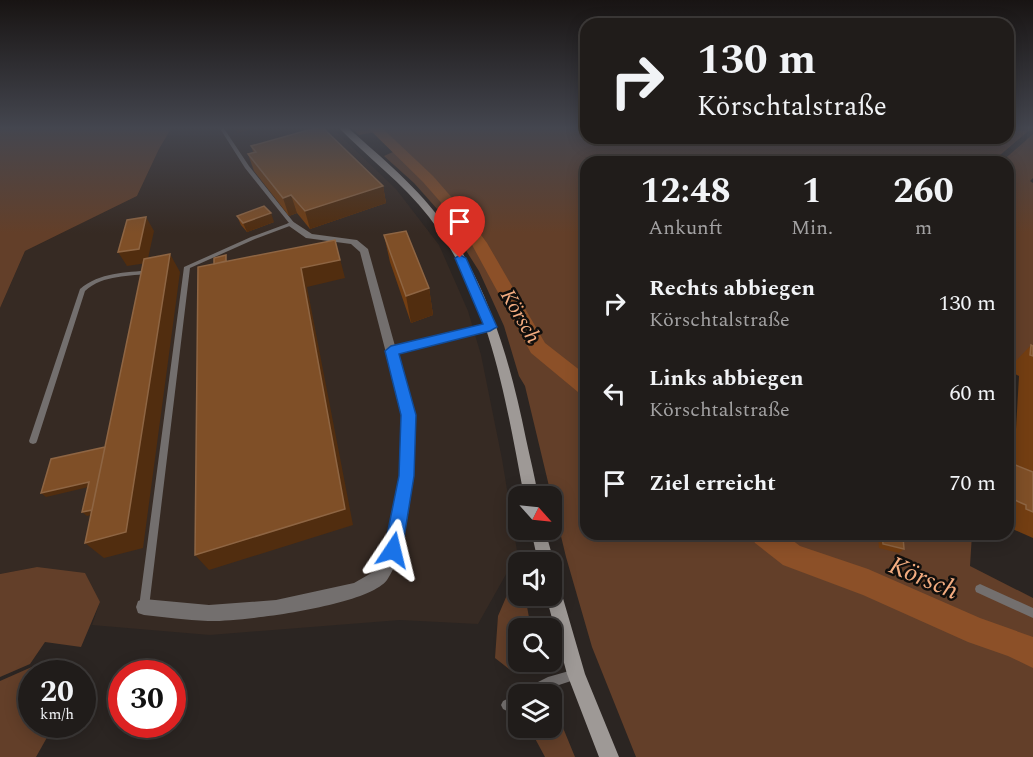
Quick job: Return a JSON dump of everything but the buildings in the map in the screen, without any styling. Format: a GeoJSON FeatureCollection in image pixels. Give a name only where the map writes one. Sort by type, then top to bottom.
{"type":"FeatureCollection","features":[{"type":"Feature","properties":{"kind":"main road"},"geometry":{"type":"LineString","coordinates":[[382,162],[401,179],[442,228],[466,269],[490,327],[504,370],[529,486]]}},
{"type":"Feature","properties":{"kind":"main road"},"geometry":{"type":"LineString","coordinates":[[557,606],[576,674],[609,757]]}},
{"type":"Feature","properties":{"kind":"street"},"geometry":{"type":"LineString","coordinates":[[144,607],[209,613],[276,608],[357,590],[381,576],[393,550],[406,476],[408,415],[365,251],[354,242],[309,236],[292,224]]}},
{"type":"Feature","properties":{"kind":"street"},"geometry":{"type":"LineString","coordinates":[[391,351],[490,327]]}},
{"type":"Feature","properties":{"kind":"lane"},"geometry":{"type":"LineString","coordinates":[[176,268],[187,267],[253,238],[292,224],[244,162]]}},
{"type":"Feature","properties":{"kind":"lane"},"geometry":{"type":"LineString","coordinates":[[144,607],[187,267]]}},
{"type":"Feature","properties":{"kind":"lane"},"geometry":{"type":"LineString","coordinates":[[33,441],[82,290],[88,283],[99,278],[154,271]]}},
{"type":"Feature","properties":{"kind":"lane"},"geometry":{"type":"LineString","coordinates":[[980,589],[1033,613]]}},
{"type":"Feature","properties":{"kind":"lane"},"geometry":{"type":"LineString","coordinates":[[546,684],[576,674]]}},
{"type":"Feature","properties":{"kind":"shaded area"},"geometry":{"type":"Polygon","coordinates":[[[0,162],[153,162],[137,196],[25,251],[0,308],[0,162]]]}},
{"type":"Feature","properties":{"kind":"shaded area"},"geometry":{"type":"Polygon","coordinates":[[[153,162],[368,162],[396,189],[439,245],[468,311],[481,355],[508,496],[508,540],[515,540],[517,552],[508,552],[508,571],[478,624],[400,620],[210,635],[92,625],[100,602],[37,567],[0,574],[0,308],[25,251],[137,196],[153,162]]]}},
{"type":"Feature","properties":{"kind":"shaded area"},"geometry":{"type":"Polygon","coordinates":[[[391,162],[580,162],[580,540],[972,540],[970,566],[1033,598],[1033,757],[636,757],[592,647],[566,557],[562,540],[562,486],[549,486],[525,386],[519,376],[504,326],[479,271],[438,210],[414,183],[391,162]]]}},
{"type":"Feature","properties":{"kind":"shaded area"},"geometry":{"type":"Polygon","coordinates":[[[1014,162],[1033,162],[1033,178],[1030,181],[1033,183],[1033,368],[1014,362],[1014,162]]]}},
{"type":"Feature","properties":{"kind":"shaded area"},"geometry":{"type":"Polygon","coordinates":[[[37,567],[85,573],[100,602],[81,647],[45,642],[33,660],[18,660],[18,669],[0,677],[0,574],[37,567]]]}},
{"type":"Feature","properties":{"kind":"shaded area"},"geometry":{"type":"Polygon","coordinates":[[[508,593],[508,606],[527,606],[529,618],[508,618],[508,668],[495,658],[498,616],[508,593]]]}},
{"type":"Feature","properties":{"kind":"shaded area"},"geometry":{"type":"Polygon","coordinates":[[[18,673],[18,738],[47,738],[36,757],[0,757],[0,681],[18,673]]]}},
{"type":"Feature","properties":{"kind":"shaded area"},"geometry":{"type":"Polygon","coordinates":[[[562,725],[575,757],[545,757],[535,738],[562,738],[562,725]]]}},
{"type":"Feature","properties":{"kind":"waterway","name":"Körsch"},"geometry":{"type":"LineString","coordinates":[[410,162],[456,211],[479,243],[538,348],[580,381]]}},
{"type":"Feature","properties":{"kind":"waterway","name":"Körsch"},"geometry":{"type":"LineString","coordinates":[[772,540],[792,556],[868,583],[978,632],[1013,643],[1033,653]]}},
{"type":"Feature","properties":{"kind":"route"},"geometry":{"type":"LineString","coordinates":[[393,550],[406,476],[408,415],[391,351],[490,327],[480,299],[460,258]]}}]}
